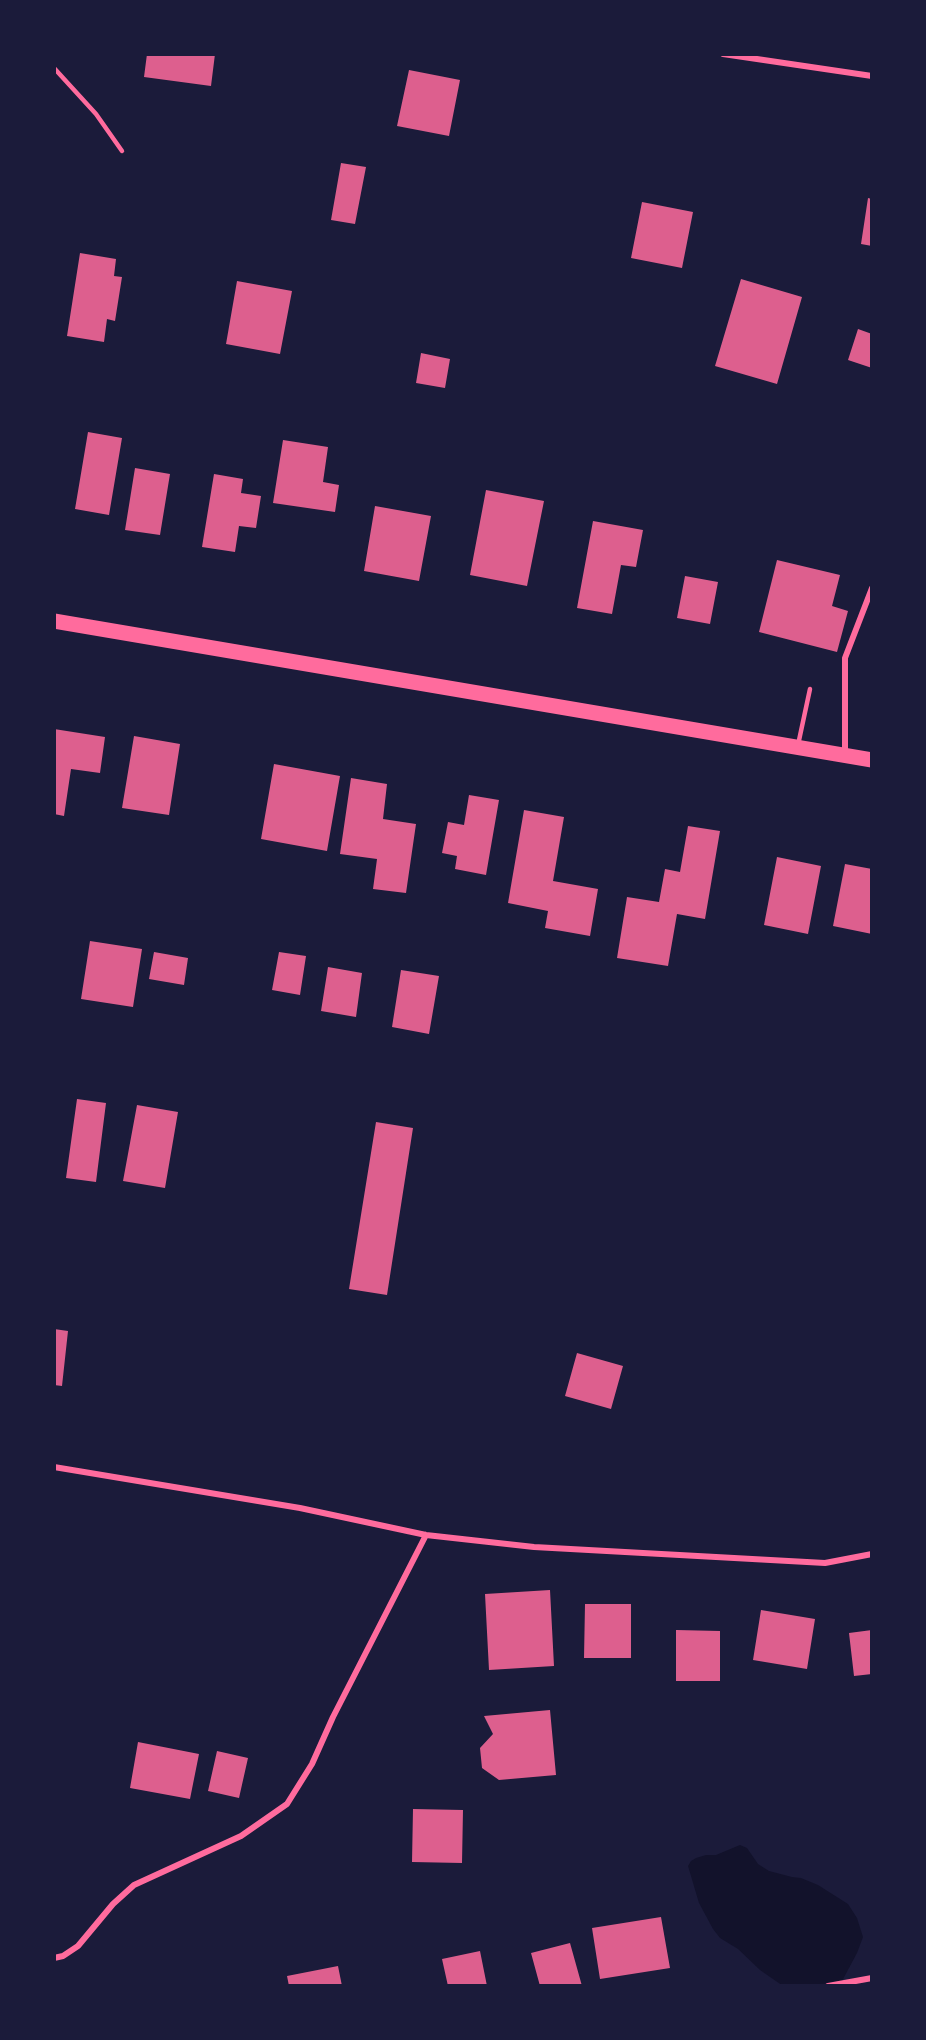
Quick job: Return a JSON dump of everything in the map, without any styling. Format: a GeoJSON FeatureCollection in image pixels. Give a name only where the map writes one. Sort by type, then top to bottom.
{"type":"FeatureCollection","features":[{"type":"Feature","properties":{"kind":"main road"},"geometry":{"type":"LineString","coordinates":[[54,621],[872,760]]}},
{"type":"Feature","properties":{"kind":"street"},"geometry":{"type":"LineString","coordinates":[[723,54],[872,76]]}},
{"type":"Feature","properties":{"kind":"street"},"geometry":{"type":"LineString","coordinates":[[845,756],[845,658],[872,588]]}},
{"type":"Feature","properties":{"kind":"street"},"geometry":{"type":"LineString","coordinates":[[54,1467],[300,1508],[426,1535],[534,1547],[825,1563],[872,1554]]}},
{"type":"Feature","properties":{"kind":"street"},"geometry":{"type":"LineString","coordinates":[[54,1958],[63,1956],[78,1946],[113,1904],[134,1885],[241,1836],[287,1804],[312,1764],[333,1717],[426,1535]]}},
{"type":"Feature","properties":{"kind":"street"},"geometry":{"type":"LineString","coordinates":[[828,1986],[872,1978]]}},
{"type":"Feature","properties":{"kind":"lane"},"geometry":{"type":"LineString","coordinates":[[54,68],[96,114],[122,151]]}},
{"type":"Feature","properties":{"kind":"lane"},"geometry":{"type":"LineString","coordinates":[[798,747],[810,689]]}},
{"type":"Feature","properties":{"kind":"shaded area"},"geometry":{"type":"Polygon","coordinates":[[[740,1845],[747,1848],[758,1864],[769,1871],[801,1878],[818,1885],[848,1904],[857,1918],[863,1937],[857,1953],[838,1986],[783,1986],[760,1970],[738,1949],[720,1938],[713,1929],[699,1903],[688,1866],[696,1858],[716,1855],[740,1845]]]}},
{"type":"Feature","properties":{"kind":"building"},"geometry":{"type":"Polygon","coordinates":[[[147,54],[215,54],[211,86],[144,77],[147,54]]]}},
{"type":"Feature","properties":{"kind":"building"},"geometry":{"type":"Polygon","coordinates":[[[409,70],[460,80],[449,136],[397,126],[409,70]]]}},
{"type":"Feature","properties":{"kind":"building"},"geometry":{"type":"Polygon","coordinates":[[[341,163],[366,167],[355,224],[331,220],[341,163]]]}},
{"type":"Feature","properties":{"kind":"building"},"geometry":{"type":"Polygon","coordinates":[[[868,198],[872,199],[872,246],[861,244],[868,198]]]}},
{"type":"Feature","properties":{"kind":"building"},"geometry":{"type":"Polygon","coordinates":[[[642,202],[693,212],[682,268],[631,258],[642,202]]]}},
{"type":"Feature","properties":{"kind":"building"},"geometry":{"type":"Polygon","coordinates":[[[80,253],[116,259],[114,276],[122,277],[115,321],[107,319],[104,342],[67,336],[80,253]]]}},
{"type":"Feature","properties":{"kind":"building"},"geometry":{"type":"Polygon","coordinates":[[[741,279],[802,297],[777,384],[715,366],[741,279]]]}},
{"type":"Feature","properties":{"kind":"building"},"geometry":{"type":"Polygon","coordinates":[[[237,281],[292,291],[280,354],[226,344],[237,281]]]}},
{"type":"Feature","properties":{"kind":"building"},"geometry":{"type":"Polygon","coordinates":[[[858,329],[872,334],[872,368],[848,360],[858,329]]]}},
{"type":"Feature","properties":{"kind":"building"},"geometry":{"type":"Polygon","coordinates":[[[421,353],[450,359],[445,388],[416,383],[421,353]]]}},
{"type":"Feature","properties":{"kind":"building"},"geometry":{"type":"Polygon","coordinates":[[[88,432],[122,438],[109,515],[75,509],[88,432]]]}},
{"type":"Feature","properties":{"kind":"building"},"geometry":{"type":"Polygon","coordinates":[[[283,440],[328,447],[323,482],[339,485],[335,512],[273,503],[283,440]]]}},
{"type":"Feature","properties":{"kind":"building"},"geometry":{"type":"Polygon","coordinates":[[[135,468],[170,474],[160,535],[125,530],[135,468]]]}},
{"type":"Feature","properties":{"kind":"building"},"geometry":{"type":"Polygon","coordinates":[[[214,474],[243,479],[241,493],[261,496],[256,528],[239,526],[235,552],[202,547],[214,474]]]}},
{"type":"Feature","properties":{"kind":"building"},"geometry":{"type":"Polygon","coordinates":[[[486,490],[544,501],[527,586],[470,575],[486,490]]]}},
{"type":"Feature","properties":{"kind":"building"},"geometry":{"type":"Polygon","coordinates":[[[375,506],[431,516],[419,581],[364,571],[375,506]]]}},
{"type":"Feature","properties":{"kind":"building"},"geometry":{"type":"Polygon","coordinates":[[[593,521],[643,530],[636,567],[621,565],[612,614],[577,608],[593,521]]]}},
{"type":"Feature","properties":{"kind":"building"},"geometry":{"type":"Polygon","coordinates":[[[777,560],[840,575],[832,606],[848,611],[837,652],[759,632],[777,560]]]}},
{"type":"Feature","properties":{"kind":"building"},"geometry":{"type":"Polygon","coordinates":[[[685,576],[718,582],[710,624],[677,618],[685,576]]]}},
{"type":"Feature","properties":{"kind":"building"},"geometry":{"type":"Polygon","coordinates":[[[54,729],[105,737],[100,773],[71,769],[64,816],[54,814],[54,729]]]}},
{"type":"Feature","properties":{"kind":"building"},"geometry":{"type":"Polygon","coordinates":[[[134,736],[180,744],[169,815],[122,808],[134,736]]]}},
{"type":"Feature","properties":{"kind":"building"},"geometry":{"type":"Polygon","coordinates":[[[274,764],[340,776],[327,851],[261,839],[274,764]]]}},
{"type":"Feature","properties":{"kind":"building"},"geometry":{"type":"Polygon","coordinates":[[[351,778],[387,784],[383,819],[416,824],[406,893],[373,889],[377,859],[340,854],[351,778]]]}},
{"type":"Feature","properties":{"kind":"building"},"geometry":{"type":"Polygon","coordinates":[[[469,795],[499,800],[486,875],[455,869],[457,856],[442,853],[448,822],[464,825],[469,795]]]}},
{"type":"Feature","properties":{"kind":"building"},"geometry":{"type":"Polygon","coordinates":[[[524,810],[564,817],[553,881],[598,889],[590,936],[545,928],[548,911],[508,903],[524,810]]]}},
{"type":"Feature","properties":{"kind":"building"},"geometry":{"type":"Polygon","coordinates":[[[688,826],[720,831],[705,919],[677,914],[668,966],[617,958],[627,897],[659,902],[665,869],[680,872],[688,826]]]}},
{"type":"Feature","properties":{"kind":"building"},"geometry":{"type":"Polygon","coordinates":[[[777,857],[821,866],[808,934],[764,925],[777,857]]]}},
{"type":"Feature","properties":{"kind":"building"},"geometry":{"type":"Polygon","coordinates":[[[845,864],[872,869],[872,934],[833,926],[845,864]]]}},
{"type":"Feature","properties":{"kind":"building"},"geometry":{"type":"Polygon","coordinates":[[[90,941],[142,949],[133,1007],[81,999],[90,941]]]}},
{"type":"Feature","properties":{"kind":"building"},"geometry":{"type":"Polygon","coordinates":[[[154,952],[188,958],[184,985],[149,979],[154,952]]]}},
{"type":"Feature","properties":{"kind":"building"},"geometry":{"type":"Polygon","coordinates":[[[279,952],[306,956],[300,995],[272,990],[279,952]]]}},
{"type":"Feature","properties":{"kind":"building"},"geometry":{"type":"Polygon","coordinates":[[[328,967],[362,973],[356,1017],[321,1011],[328,967]]]}},
{"type":"Feature","properties":{"kind":"building"},"geometry":{"type":"Polygon","coordinates":[[[401,970],[439,976],[429,1034],[392,1027],[401,970]]]}},
{"type":"Feature","properties":{"kind":"building"},"geometry":{"type":"Polygon","coordinates":[[[77,1099],[106,1103],[96,1182],[66,1178],[77,1099]]]}},
{"type":"Feature","properties":{"kind":"building"},"geometry":{"type":"Polygon","coordinates":[[[137,1105],[178,1112],[165,1188],[123,1181],[137,1105]]]}},
{"type":"Feature","properties":{"kind":"building"},"geometry":{"type":"Polygon","coordinates":[[[376,1122],[413,1128],[387,1295],[349,1289],[376,1122]]]}},
{"type":"Feature","properties":{"kind":"building"},"geometry":{"type":"Polygon","coordinates":[[[54,1329],[68,1331],[62,1386],[54,1385],[54,1329]]]}},
{"type":"Feature","properties":{"kind":"building"},"geometry":{"type":"Polygon","coordinates":[[[577,1353],[623,1366],[611,1409],[565,1396],[577,1353]]]}},
{"type":"Feature","properties":{"kind":"building"},"geometry":{"type":"Polygon","coordinates":[[[550,1590],[554,1666],[489,1670],[485,1594],[550,1590]]]}},
{"type":"Feature","properties":{"kind":"building"},"geometry":{"type":"Polygon","coordinates":[[[585,1604],[631,1604],[631,1658],[584,1658],[585,1604]]]}},
{"type":"Feature","properties":{"kind":"building"},"geometry":{"type":"Polygon","coordinates":[[[761,1610],[815,1619],[807,1669],[753,1660],[761,1610]]]}},
{"type":"Feature","properties":{"kind":"building"},"geometry":{"type":"Polygon","coordinates":[[[676,1630],[720,1631],[720,1681],[676,1681],[676,1630]]]}},
{"type":"Feature","properties":{"kind":"building"},"geometry":{"type":"Polygon","coordinates":[[[872,1630],[872,1674],[854,1676],[849,1633],[872,1630]]]}},
{"type":"Feature","properties":{"kind":"building"},"geometry":{"type":"Polygon","coordinates":[[[550,1710],[556,1775],[499,1780],[482,1768],[480,1748],[493,1734],[484,1716],[550,1710]]]}},
{"type":"Feature","properties":{"kind":"building"},"geometry":{"type":"Polygon","coordinates":[[[138,1742],[199,1754],[190,1799],[130,1788],[138,1742]]]}},
{"type":"Feature","properties":{"kind":"building"},"geometry":{"type":"Polygon","coordinates":[[[217,1751],[248,1758],[239,1798],[208,1791],[217,1751]]]}},
{"type":"Feature","properties":{"kind":"building"},"geometry":{"type":"Polygon","coordinates":[[[413,1809],[463,1810],[462,1863],[412,1862],[413,1809]]]}},
{"type":"Feature","properties":{"kind":"building"},"geometry":{"type":"Polygon","coordinates":[[[661,1917],[670,1968],[600,1979],[592,1928],[661,1917]]]}},
{"type":"Feature","properties":{"kind":"building"},"geometry":{"type":"Polygon","coordinates":[[[570,1943],[582,1986],[540,1986],[531,1953],[570,1943]]]}},
{"type":"Feature","properties":{"kind":"building"},"geometry":{"type":"Polygon","coordinates":[[[480,1951],[487,1986],[448,1986],[442,1959],[480,1951]]]}},
{"type":"Feature","properties":{"kind":"building"},"geometry":{"type":"Polygon","coordinates":[[[338,1966],[342,1986],[289,1986],[287,1976],[338,1966]]]}}]}
